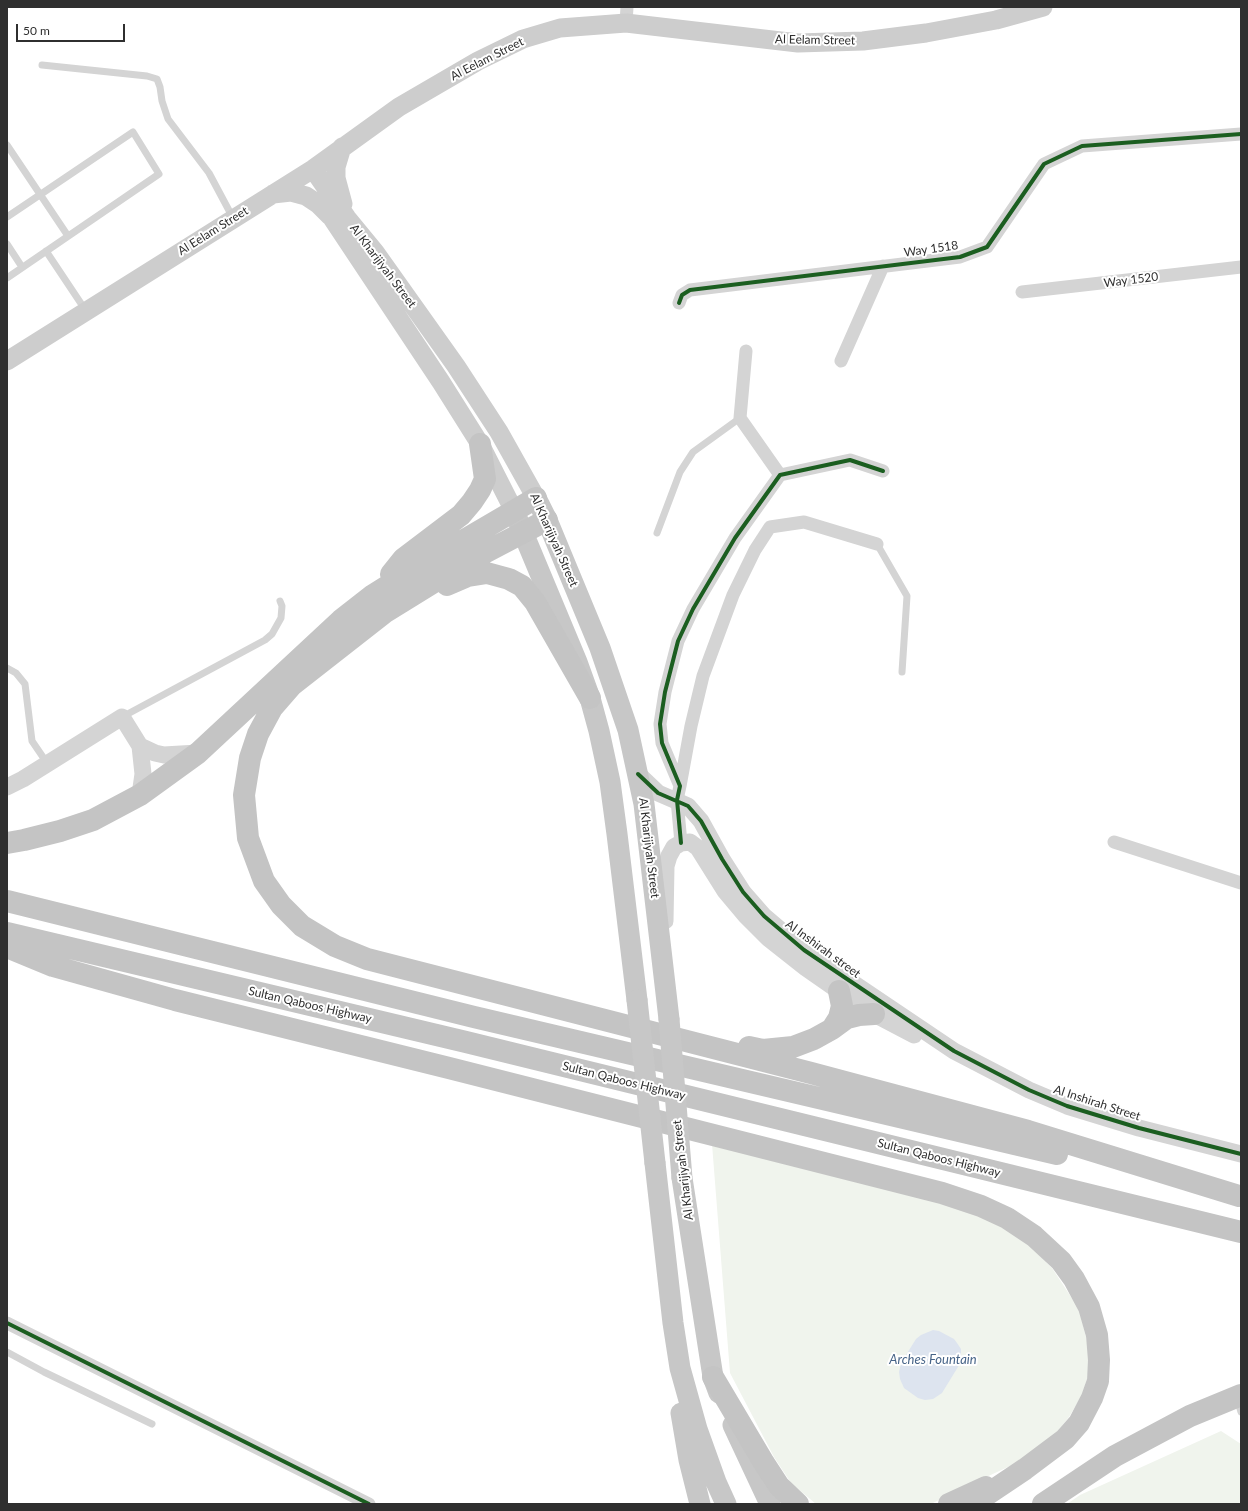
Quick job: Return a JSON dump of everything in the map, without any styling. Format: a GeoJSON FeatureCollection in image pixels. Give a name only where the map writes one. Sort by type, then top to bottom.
{"type":"FeatureCollection","features":[{"type":"Feature","properties":{"kind":"highway"},"geometry":{"type":"LineString","coordinates":[[379,604],[403,559],[461,514],[480,490],[485,479],[480,444]]}},
{"type":"Feature","properties":{"kind":"highway"},"geometry":{"type":"LineString","coordinates":[[536,498],[408,573],[379,604],[292,685],[272,708],[258,734],[250,758],[244,795],[248,838],[264,881],[281,905],[302,926],[335,946],[374,961],[811,1073],[1028,1131],[1240,1197]]}},
{"type":"Feature","properties":{"kind":"highway"},"geometry":{"type":"LineString","coordinates":[[7,843],[60,831],[93,820],[140,795],[198,753],[340,620],[379,604],[465,563],[547,520]]}},
{"type":"Feature","properties":{"kind":"highway"},"geometry":{"type":"LineString","coordinates":[[379,604],[468,576],[487,573],[509,579],[522,586],[535,602],[590,698]]}},
{"type":"Feature","properties":{"kind":"highway"},"geometry":{"type":"LineString","coordinates":[[7,901],[474,1017],[1240,1197]]}},
{"type":"Feature","properties":{"kind":"highway","name":"Sultan Qaboos Highway"},"geometry":{"type":"LineString","coordinates":[[7,933],[466,1042],[1241,1232]]}},
{"type":"Feature","properties":{"kind":"highway"},"geometry":{"type":"LineString","coordinates":[[7,948],[53,966],[175,1000],[934,1191],[981,1206],[1007,1218],[1034,1236],[1061,1261],[1090,1306],[1099,1360],[1098,1381],[1092,1398],[1079,1423],[1065,1439],[1025,1469],[973,1504]]}},
{"type":"Feature","properties":{"kind":"highway"},"geometry":{"type":"LineString","coordinates":[[832,1028],[839,1018],[842,1006],[839,991]]}},
{"type":"Feature","properties":{"kind":"highway"},"geometry":{"type":"LineString","coordinates":[[633,1028],[695,1036],[764,1050],[793,1047],[814,1040],[847,1018],[859,1014],[874,1014]]}},
{"type":"Feature","properties":{"kind":"highway"},"geometry":{"type":"LineString","coordinates":[[713,1377],[779,1486],[798,1504]]}},
{"type":"Feature","properties":{"kind":"highway"},"geometry":{"type":"LineString","coordinates":[[1043,1504],[1115,1456],[1190,1416],[1239,1402]]}},
{"type":"Feature","properties":{"kind":"highway"},"geometry":{"type":"LineString","coordinates":[[949,1504],[1025,1469]]}},
{"type":"Feature","properties":{"kind":"main road","name":"Al Eelam Street"},"geometry":{"type":"LineString","coordinates":[[7,361],[307,172],[412,100],[478,61],[523,39],[560,28],[626,15],[798,43],[863,41],[926,33],[996,20],[1043,7]]}},
{"type":"Feature","properties":{"kind":"main road"},"geometry":{"type":"LineString","coordinates":[[339,217],[336,167],[342,147]]}},
{"type":"Feature","properties":{"kind":"main road","name":"Al Kharijiyah Street"},"geometry":{"type":"LineString","coordinates":[[307,172],[339,217],[480,444],[514,511],[577,662],[590,698],[599,730],[610,782],[637,1000],[673,1323],[680,1368],[697,1429],[716,1482],[726,1504]]}},
{"type":"Feature","properties":{"kind":"main road"},"geometry":{"type":"LineString","coordinates":[[272,194],[291,192],[306,196],[339,217]]}},
{"type":"Feature","properties":{"kind":"main road","name":"Al Kharijiyah Street"},"geometry":{"type":"LineString","coordinates":[[339,217],[375,252],[456,366],[499,432],[547,520],[600,648],[628,730],[644,804],[669,1019],[682,1178],[713,1377],[739,1441],[770,1504]]}},
{"type":"Feature","properties":{"kind":"main road"},"geometry":{"type":"LineString","coordinates":[[680,1368],[681,1420],[700,1504]]}},
{"type":"Feature","properties":{"kind":"street","name":"Way 1518"},"geometry":{"type":"LineString","coordinates":[[679,303],[682,295],[690,290],[960,257],[987,247],[1044,164],[1082,146],[1241,134]]}},
{"type":"Feature","properties":{"kind":"street"},"geometry":{"type":"LineString","coordinates":[[841,361],[883,266]]}},
{"type":"Feature","properties":{"kind":"street","name":"Way 1520"},"geometry":{"type":"LineString","coordinates":[[1022,292],[1241,267]]}},
{"type":"Feature","properties":{"kind":"street"},"geometry":{"type":"LineString","coordinates":[[746,351],[740,418],[780,475]]}},
{"type":"Feature","properties":{"kind":"street"},"geometry":{"type":"LineString","coordinates":[[679,793],[662,743],[660,724],[665,692],[678,641],[693,609],[736,538],[780,475],[850,460],[883,471]]}},
{"type":"Feature","properties":{"kind":"street"},"geometry":{"type":"LineString","coordinates":[[665,985],[666,866],[674,847],[681,843],[679,793],[691,726],[703,676],[733,595],[755,550],[770,527],[804,522],[877,544]]}},
{"type":"Feature","properties":{"kind":"street"},"geometry":{"type":"LineString","coordinates":[[7,787],[23,779],[122,717],[140,746],[143,774],[140,795]]}},
{"type":"Feature","properties":{"kind":"street"},"geometry":{"type":"LineString","coordinates":[[140,746],[155,753],[164,755],[198,753]]}},
{"type":"Feature","properties":{"kind":"street","name":"Al Inshirah street"},"geometry":{"type":"LineString","coordinates":[[638,774],[658,793],[679,793],[688,806],[702,820],[722,860],[743,892],[764,916],[804,950],[954,1051]]}},
{"type":"Feature","properties":{"kind":"street","name":"Al Inshirah street"},"geometry":{"type":"LineString","coordinates":[[681,843],[690,842],[698,848],[725,891],[746,916],[768,938],[806,968],[874,1014],[912,1034],[954,1051]]}},
{"type":"Feature","properties":{"kind":"street"},"geometry":{"type":"LineString","coordinates":[[1114,842],[1241,883]]}},
{"type":"Feature","properties":{"kind":"street"},"geometry":{"type":"LineString","coordinates":[[874,1014],[891,1016],[920,1027]]}},
{"type":"Feature","properties":{"kind":"street","name":"Al Inshirah Street"},"geometry":{"type":"LineString","coordinates":[[954,1051],[1010,1081],[1067,1106],[1124,1124],[1241,1154]]}},
{"type":"Feature","properties":{"kind":"street"},"geometry":{"type":"LineString","coordinates":[[7,1323],[369,1504]]}},
{"type":"Feature","properties":{"kind":"lane"},"geometry":{"type":"LineString","coordinates":[[42,66],[147,76],[157,80],[168,119],[209,173],[233,219]]}},
{"type":"Feature","properties":{"kind":"lane"},"geometry":{"type":"LineString","coordinates":[[7,217],[133,132],[159,174],[7,278]]}},
{"type":"Feature","properties":{"kind":"lane"},"geometry":{"type":"LineString","coordinates":[[7,145],[68,236]]}},
{"type":"Feature","properties":{"kind":"lane"},"geometry":{"type":"LineString","coordinates":[[7,244],[22,267]]}},
{"type":"Feature","properties":{"kind":"lane"},"geometry":{"type":"LineString","coordinates":[[46,251],[86,311]]}},
{"type":"Feature","properties":{"kind":"lane"},"geometry":{"type":"LineString","coordinates":[[657,533],[680,472],[693,452],[740,418]]}},
{"type":"Feature","properties":{"kind":"lane"},"geometry":{"type":"LineString","coordinates":[[877,544],[907,596],[902,672]]}},
{"type":"Feature","properties":{"kind":"lane"},"geometry":{"type":"LineString","coordinates":[[122,717],[265,640],[272,634],[281,618],[282,606],[280,601]]}},
{"type":"Feature","properties":{"kind":"lane"},"geometry":{"type":"LineString","coordinates":[[7,668],[16,673],[25,684],[32,741],[47,763]]}},
{"type":"Feature","properties":{"kind":"lane"},"geometry":{"type":"LineString","coordinates":[[7,1352],[44,1372],[152,1424]]}},
{"type":"Feature","properties":{"kind":"shaded area"},"geometry":{"type":"Polygon","coordinates":[[[712,1144],[939,1203],[978,1215],[1026,1242],[1052,1268],[1079,1309],[1086,1337],[1091,1360],[1087,1379],[1082,1395],[1069,1417],[1057,1432],[1021,1461],[931,1504],[816,1504],[791,1483],[774,1457],[730,1373],[712,1144]]]}},
{"type":"Feature","properties":{"kind":"shaded area"},"geometry":{"type":"Polygon","coordinates":[[[1221,1431],[1241,1444],[1241,1504],[1067,1504],[1080,1495],[1221,1431]]]}},
{"type":"Feature","properties":{"kind":"water","name":"Arches Fountain"},"geometry":{"type":"Polygon","coordinates":[[[933,1330],[939,1331],[954,1339],[961,1349],[961,1362],[942,1393],[933,1399],[925,1400],[918,1398],[904,1388],[899,1372],[901,1363],[916,1339],[933,1330]]]}},
{"type":"Feature","properties":{"kind":"cycle path"},"geometry":{"type":"LineString","coordinates":[[679,303],[682,295],[690,290],[960,257],[987,247],[1044,164],[1082,146],[1241,134]]}},
{"type":"Feature","properties":{"kind":"cycle path"},"geometry":{"type":"LineString","coordinates":[[681,843],[677,800],[680,786],[662,743],[660,724],[665,692],[678,641],[693,609],[735,538],[780,475],[850,460],[883,471]]}},
{"type":"Feature","properties":{"kind":"cycle path"},"geometry":{"type":"LineString","coordinates":[[638,774],[658,793],[688,806],[701,821],[722,859],[743,892],[764,916],[804,950],[954,1051],[1029,1090],[1067,1106],[1139,1128],[1241,1154]]}},
{"type":"Feature","properties":{"kind":"cycle path"},"geometry":{"type":"LineString","coordinates":[[7,1323],[369,1504]]}}]}
